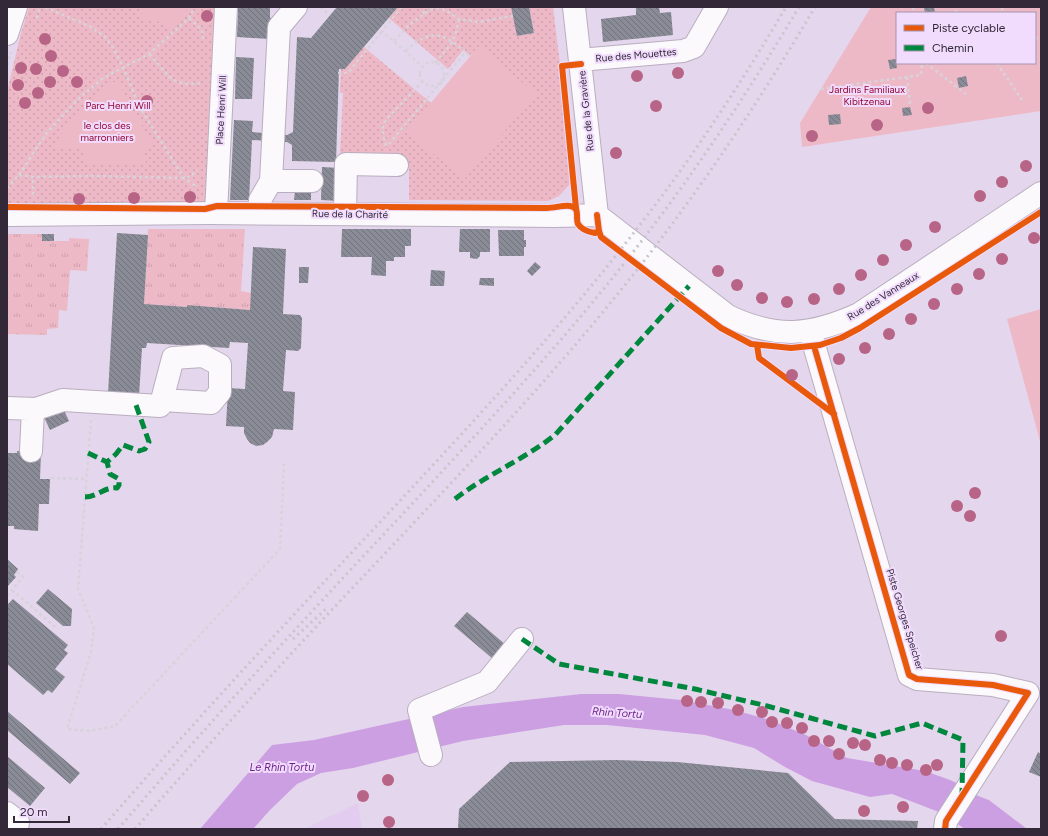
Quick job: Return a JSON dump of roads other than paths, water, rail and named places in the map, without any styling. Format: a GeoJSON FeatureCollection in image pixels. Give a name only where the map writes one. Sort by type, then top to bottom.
{"type":"FeatureCollection","features":[{"type":"Feature","properties":{"kind":"street"},"geometry":{"type":"LineString","coordinates":[[7,34],[16,7]]}},
{"type":"Feature","properties":{"kind":"street","name":"Place Henri Will"},"geometry":{"type":"LineString","coordinates":[[216,213],[226,7]]}},
{"type":"Feature","properties":{"kind":"street"},"geometry":{"type":"LineString","coordinates":[[259,213],[260,200],[271,181],[279,27],[296,7]]}},
{"type":"Feature","properties":{"kind":"street","name":"Rue de la Gravière"},"geometry":{"type":"LineString","coordinates":[[574,7],[597,215]]}},
{"type":"Feature","properties":{"kind":"street","name":"Rue des Mouettes"},"geometry":{"type":"LineString","coordinates":[[580,60],[683,51],[694,47],[717,7]]}},
{"type":"Feature","properties":{"kind":"street"},"geometry":{"type":"LineString","coordinates":[[345,214],[346,164],[397,165]]}},
{"type":"Feature","properties":{"kind":"street"},"geometry":{"type":"LineString","coordinates":[[271,181],[312,182]]}},
{"type":"Feature","properties":{"kind":"street","name":"Rue des Vanneaux"},"geometry":{"type":"LineString","coordinates":[[597,215],[728,316],[750,326],[769,330],[789,332],[810,331],[829,326],[858,314],[1041,193]]}},
{"type":"Feature","properties":{"kind":"street","name":"Rue de la Charité"},"geometry":{"type":"LineString","coordinates":[[7,214],[259,213],[547,216],[597,215]]}},
{"type":"Feature","properties":{"kind":"street","name":"Piste Georges Speicher"},"geometry":{"type":"LineString","coordinates":[[810,331],[909,675],[917,679],[993,685],[1035,693],[960,800],[946,825]]}},
{"type":"Feature","properties":{"kind":"street"},"geometry":{"type":"LineString","coordinates":[[7,408],[34,409],[62,400],[160,406],[162,400]]}},
{"type":"Feature","properties":{"kind":"street"},"geometry":{"type":"LineString","coordinates":[[31,451],[34,409]]}},
{"type":"Feature","properties":{"kind":"street"},"geometry":{"type":"LineString","coordinates":[[431,755],[419,710],[487,682],[522,639]]}},
{"type":"Feature","properties":{"kind":"street"},"geometry":{"type":"LineString","coordinates":[[7,813],[18,822],[17,829]]}},
{"type":"Feature","properties":{"kind":"water","name":"Le Rhin Tortu"},"geometry":{"type":"Polygon","coordinates":[[[581,694],[619,694],[681,700],[734,710],[770,720],[806,735],[847,758],[925,771],[950,780],[969,789],[978,796],[989,800],[1027,829],[965,829],[939,812],[892,794],[870,797],[812,781],[754,748],[705,735],[607,725],[564,725],[463,741],[353,768],[321,773],[297,784],[253,829],[200,829],[272,745],[314,740],[463,707],[581,694]]]}},
{"type":"Feature","properties":{"kind":"railway"},"geometry":{"type":"LineString","coordinates":[[101,829],[234,680],[542,345],[575,306],[659,200],[752,64],[786,7]]}},
{"type":"Feature","properties":{"kind":"railway"},"geometry":{"type":"LineString","coordinates":[[118,829],[257,672],[496,413],[621,268],[709,149],[746,93],[799,7]]}},
{"type":"Feature","properties":{"kind":"railway"},"geometry":{"type":"LineString","coordinates":[[135,829],[224,727],[523,405],[607,307],[664,235],[717,161],[743,123],[815,7]]}},
{"type":"Feature","properties":{"kind":"railway"},"geometry":{"type":"LineString","coordinates":[[293,639],[327,608]]}},
{"type":"Feature","properties":{"kind":"park label","name":"Jardins Familiaux Kibitzenau"},"geometry":{"type":"Point","coordinates":[867,94]}},
{"type":"Feature","properties":{"kind":"park label","name":"Parc Henri Will"},"geometry":{"type":"Point","coordinates":[118,105]}},
{"type":"Feature","properties":{"kind":"park label","name":"le clos des marronniers"},"geometry":{"type":"Point","coordinates":[107,130]}},
{"type":"Feature","properties":{"kind":"water label","name":"Rhin Tortu"},"geometry":{"type":"Point","coordinates":[617,713]}}]}
